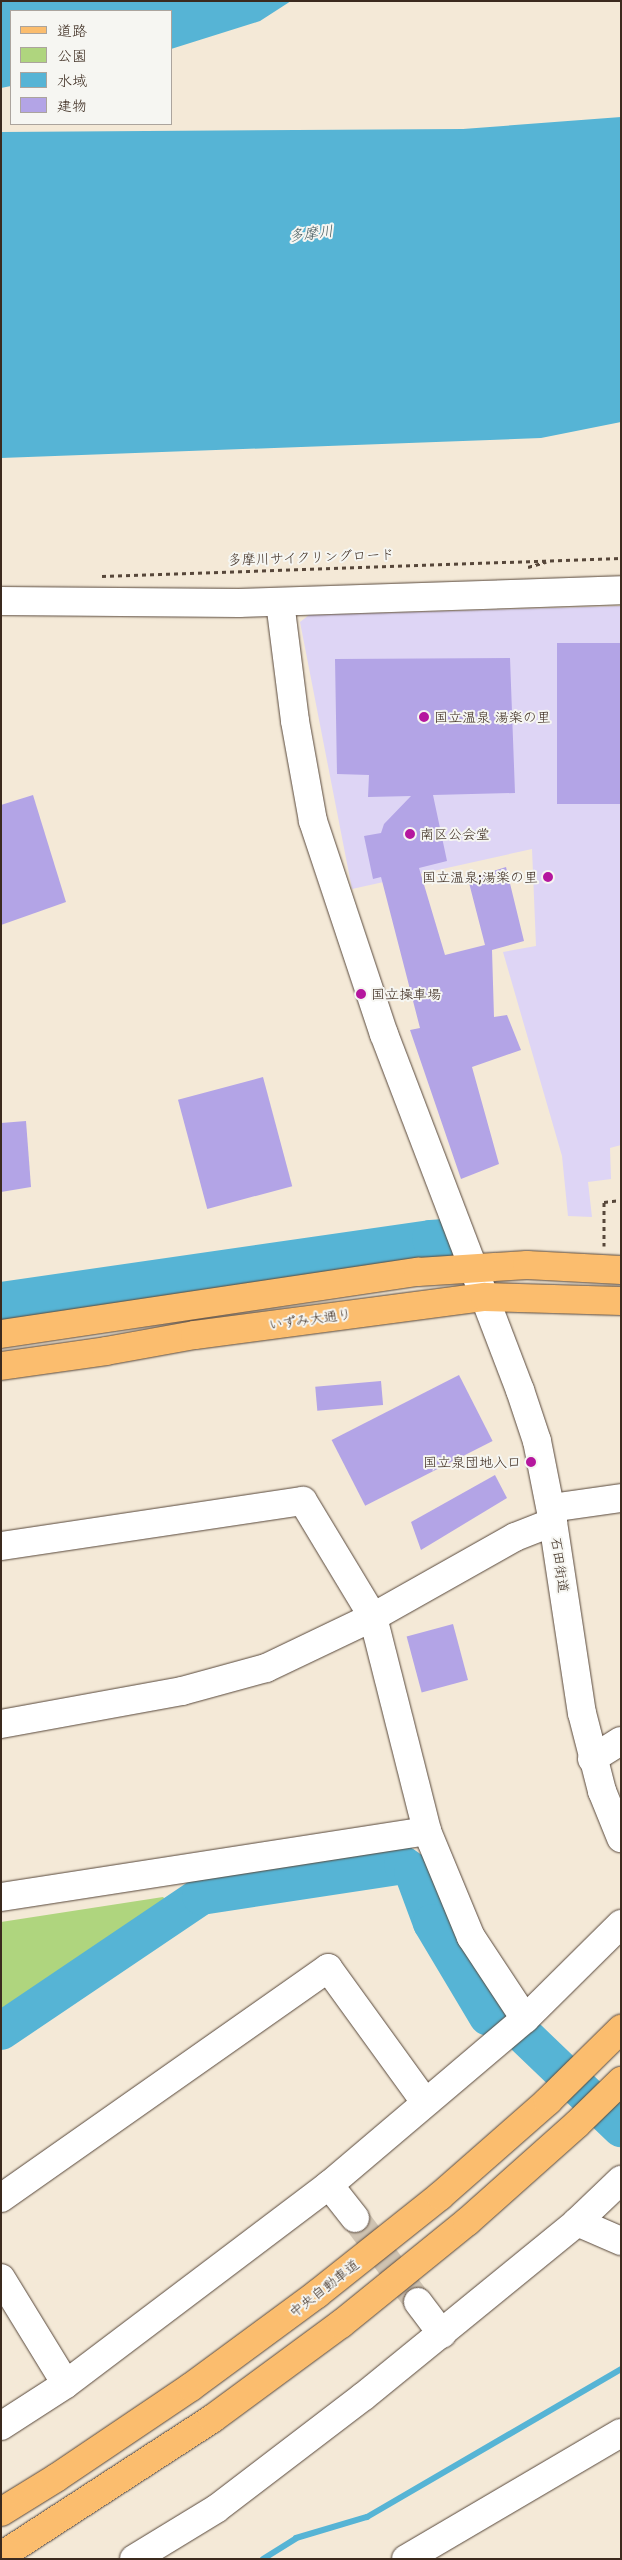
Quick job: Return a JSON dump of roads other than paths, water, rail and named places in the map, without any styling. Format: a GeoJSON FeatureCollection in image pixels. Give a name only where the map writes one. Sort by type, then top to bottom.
{"type":"FeatureCollection","features":[{"type":"Feature","properties":{"kind":"main road"},"geometry":{"type":"LineString","coordinates":[[1,1334],[409,1273],[474,1267],[575,1266],[612,1259]]}},
{"type":"Feature","properties":{"kind":"main road","name":"いずみ大通り"},"geometry":{"type":"LineString","coordinates":[[1,1366],[106,1351],[195,1335],[485,1297],[621,1301]]}},
{"type":"Feature","properties":{"kind":"main road","name":"中央自動車道"},"geometry":{"type":"LineString","coordinates":[[1,2512],[56,2478],[191,2388],[317,2294],[440,2196],[548,2100],[621,2029]]}},
{"type":"Feature","properties":{"kind":"main road"},"geometry":{"type":"LineString","coordinates":[[1,2556],[212,2419],[341,2324],[467,2222],[577,2124],[621,2081]]}},
{"type":"Feature","properties":{"kind":"street"},"geometry":{"type":"LineString","coordinates":[[1,600],[170,604],[621,590]]}},
{"type":"Feature","properties":{"kind":"street","name":"石田街道"},"geometry":{"type":"LineString","coordinates":[[280,602],[305,785],[320,850],[384,1034],[474,1267],[537,1441],[552,1515],[582,1713],[592,1759],[621,1838]]}},
{"type":"Feature","properties":{"kind":"street"},"geometry":{"type":"LineString","coordinates":[[1,1724],[182,1692],[266,1668],[373,1616],[552,1515],[621,1498]]}},
{"type":"Feature","properties":{"kind":"street"},"geometry":{"type":"LineString","coordinates":[[1,1546],[303,1501],[373,1616],[426,1831],[471,1937],[525,2019]]}},
{"type":"Feature","properties":{"kind":"street"},"geometry":{"type":"LineString","coordinates":[[592,1759],[621,1741]]}},
{"type":"Feature","properties":{"kind":"street"},"geometry":{"type":"LineString","coordinates":[[1,1896],[426,1831]]}},
{"type":"Feature","properties":{"kind":"street"},"geometry":{"type":"LineString","coordinates":[[1,2426],[66,2384],[329,2186],[425,2102],[525,2019],[621,1924]]}},
{"type":"Feature","properties":{"kind":"street"},"geometry":{"type":"LineString","coordinates":[[1,2198],[328,1968],[425,2102]]}},
{"type":"Feature","properties":{"kind":"street"},"geometry":{"type":"LineString","coordinates":[[134,2559],[216,2508],[442,2334],[577,2222],[621,2180]]}},
{"type":"Feature","properties":{"kind":"street"},"geometry":{"type":"LineString","coordinates":[[329,2186],[354,2218]]}},
{"type":"Feature","properties":{"kind":"street"},"geometry":{"type":"LineString","coordinates":[[577,2222],[621,2241]]}},
{"type":"Feature","properties":{"kind":"street"},"geometry":{"type":"LineString","coordinates":[[1,2278],[66,2384]]}},
{"type":"Feature","properties":{"kind":"street"},"geometry":{"type":"LineString","coordinates":[[418,2302],[442,2334]]}},
{"type":"Feature","properties":{"kind":"street"},"geometry":{"type":"LineString","coordinates":[[406,2559],[621,2433]]}},
{"type":"Feature","properties":{"kind":"water"},"geometry":{"type":"Polygon","coordinates":[[[1,1],[291,1],[260,21],[172,49],[172,10],[10,10],[10,86],[1,88],[1,1]]]}},
{"type":"Feature","properties":{"kind":"water","name":"多摩川"},"geometry":{"type":"Polygon","coordinates":[[[621,117],[621,422],[541,438],[1,458],[1,132],[463,129],[621,117]]]}},
{"type":"Feature","properties":{"kind":"waterway"},"geometry":{"type":"LineString","coordinates":[[1,1301],[445,1238]]}},
{"type":"Feature","properties":{"kind":"waterway"},"geometry":{"type":"LineString","coordinates":[[1,2031],[201,1896],[403,1865],[413,1872],[432,1923],[488,2017]]}},
{"type":"Feature","properties":{"kind":"waterway"},"geometry":{"type":"LineString","coordinates":[[526,2037],[621,2128]]}},
{"type":"Feature","properties":{"kind":"waterway"},"geometry":{"type":"LineString","coordinates":[[263,2559],[296,2538],[367,2517],[621,2369]]}},
{"type":"Feature","properties":{"kind":"tunnel"},"geometry":{"type":"LineString","coordinates":[[355,2218],[418,2302]]}},
{"type":"Feature","properties":{"kind":"place","name":"国立温泉 湯楽の里"},"geometry":{"type":"Point","coordinates":[424,717]}},
{"type":"Feature","properties":{"kind":"place","name":"南区公会堂"},"geometry":{"type":"Point","coordinates":[410,834]}},
{"type":"Feature","properties":{"kind":"place","name":"国立温泉;湯楽の里"},"geometry":{"type":"Point","coordinates":[548,877]}},
{"type":"Feature","properties":{"kind":"place","name":"国立操車場"},"geometry":{"type":"Point","coordinates":[361,994]}},
{"type":"Feature","properties":{"kind":"place","name":"国立泉団地入口"},"geometry":{"type":"Point","coordinates":[531,1462]}}]}
